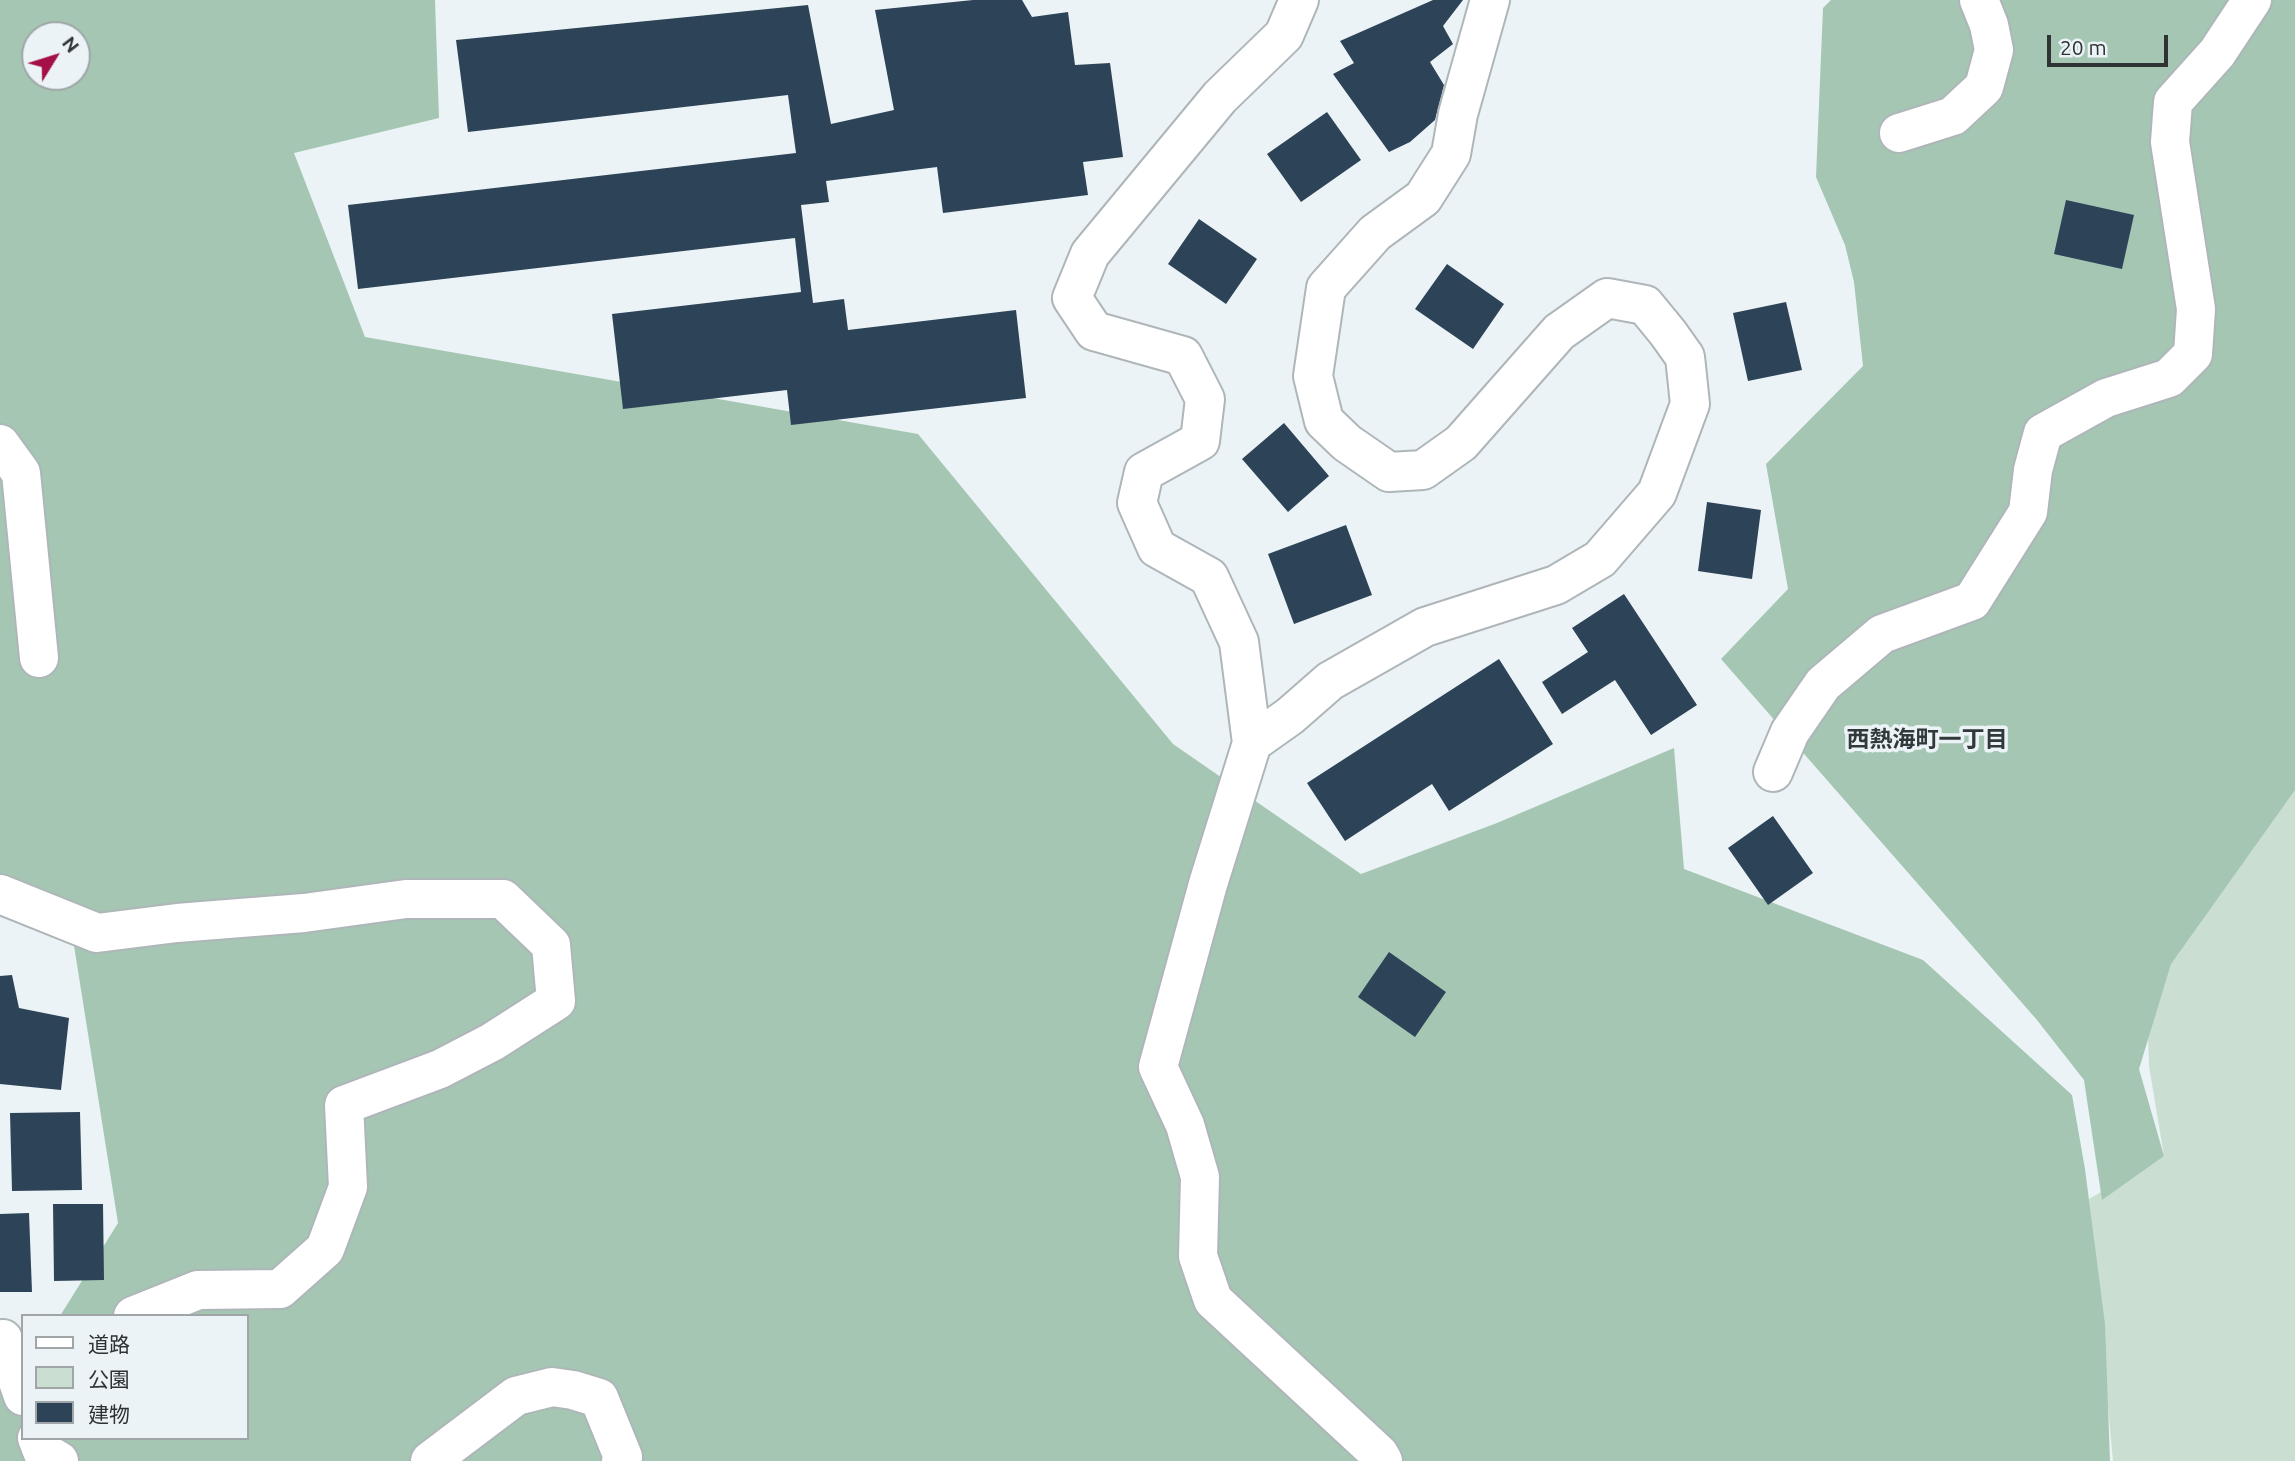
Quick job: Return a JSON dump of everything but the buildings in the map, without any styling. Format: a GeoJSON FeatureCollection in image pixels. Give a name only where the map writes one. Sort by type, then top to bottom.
{"type":"FeatureCollection","features":[{"type":"Feature","properties":{"kind":"street"},"geometry":{"type":"LineString","coordinates":[[1299,0],[1284,35],[1220,97],[1090,254],[1072,298],[1094,331],[1183,356],[1205,399],[1200,440],[1144,472],[1137,503],[1157,548],[1209,577],[1240,642],[1252,743],[1208,884],[1158,1067],[1185,1125],[1200,1177],[1198,1256],[1213,1300],[1379,1454],[1383,1461]]}},
{"type":"Feature","properties":{"kind":"street"},"geometry":{"type":"LineString","coordinates":[[1899,133],[1953,116],[1984,87],[1994,50],[1989,25],[1979,0]]}},
{"type":"Feature","properties":{"kind":"street"},"geometry":{"type":"LineString","coordinates":[[1773,772],[1790,732],[1823,684],[1832,676],[1882,634],[1972,601],[2028,512],[2033,470],[2043,433],[2106,398],[2169,378],[2193,354],[2196,309],[2170,142],[2173,102],[2217,53],[2252,0]]}},
{"type":"Feature","properties":{"kind":"street"},"geometry":{"type":"LineString","coordinates":[[1252,743],[1290,716],[1331,681],[1425,627],[1556,584],[1600,559],[1657,494],[1690,404],[1685,357],[1668,333],[1645,305],[1607,298],[1559,332],[1461,443],[1423,470],[1389,472],[1347,443],[1324,421],[1313,376],[1326,288],[1375,233],[1423,198],[1451,154],[1458,114],[1492,1]]}},
{"type":"Feature","properties":{"kind":"street"},"geometry":{"type":"LineString","coordinates":[[0,444],[21,473],[39,658]]}},
{"type":"Feature","properties":{"kind":"street"},"geometry":{"type":"LineString","coordinates":[[0,894],[97,933],[177,923],[304,913],[406,899],[503,899],[551,945],[556,1001],[492,1042],[440,1069],[344,1105],[348,1187],[325,1249],[280,1289],[198,1290],[139,1314]]}},
{"type":"Feature","properties":{"kind":"street"},"geometry":{"type":"LineString","coordinates":[[9,1340],[21,1388]]}},
{"type":"Feature","properties":{"kind":"street"},"geometry":{"type":"LineString","coordinates":[[430,1461],[516,1396],[552,1387],[600,1398],[622,1457],[621,1461]]}},
{"type":"Feature","properties":{"kind":"street"},"geometry":{"type":"LineString","coordinates":[[38,1440],[42,1451],[59,1461]]}},
{"type":"Feature","properties":{"kind":"green space"},"geometry":{"type":"Polygon","coordinates":[[[0,0],[435,0],[439,118],[294,153],[365,337],[918,434],[1173,744],[1361,874],[1497,823],[1674,748],[1684,869],[1923,960],[2072,1095],[2085,1169],[2105,1324],[2110,1461],[0,1461],[0,1379],[21,1360],[21,1440],[248,1440],[248,1314],[61,1314],[118,1223],[69,914],[0,912],[0,0]]]}},
{"type":"Feature","properties":{"kind":"green space"},"geometry":{"type":"Polygon","coordinates":[[[1831,0],[2295,0],[2295,790],[2171,964],[2139,1069],[2164,1156],[2102,1200],[2084,1080],[2037,1020],[1721,659],[1788,589],[1766,464],[1863,366],[1854,282],[1845,245],[1816,177],[1823,8],[1831,0]]]}},
{"type":"Feature","properties":{"kind":"green space"},"geometry":{"type":"Polygon","coordinates":[[[2284,782],[2295,788],[2295,1461],[2113,1461],[2089,1199],[2164,1156],[2149,1066],[2147,1000],[2284,782]]]}},
{"type":"Feature","properties":{"kind":"district","name":"西熱海町一丁目"},"geometry":{"type":"Point","coordinates":[1927,739]}}]}
